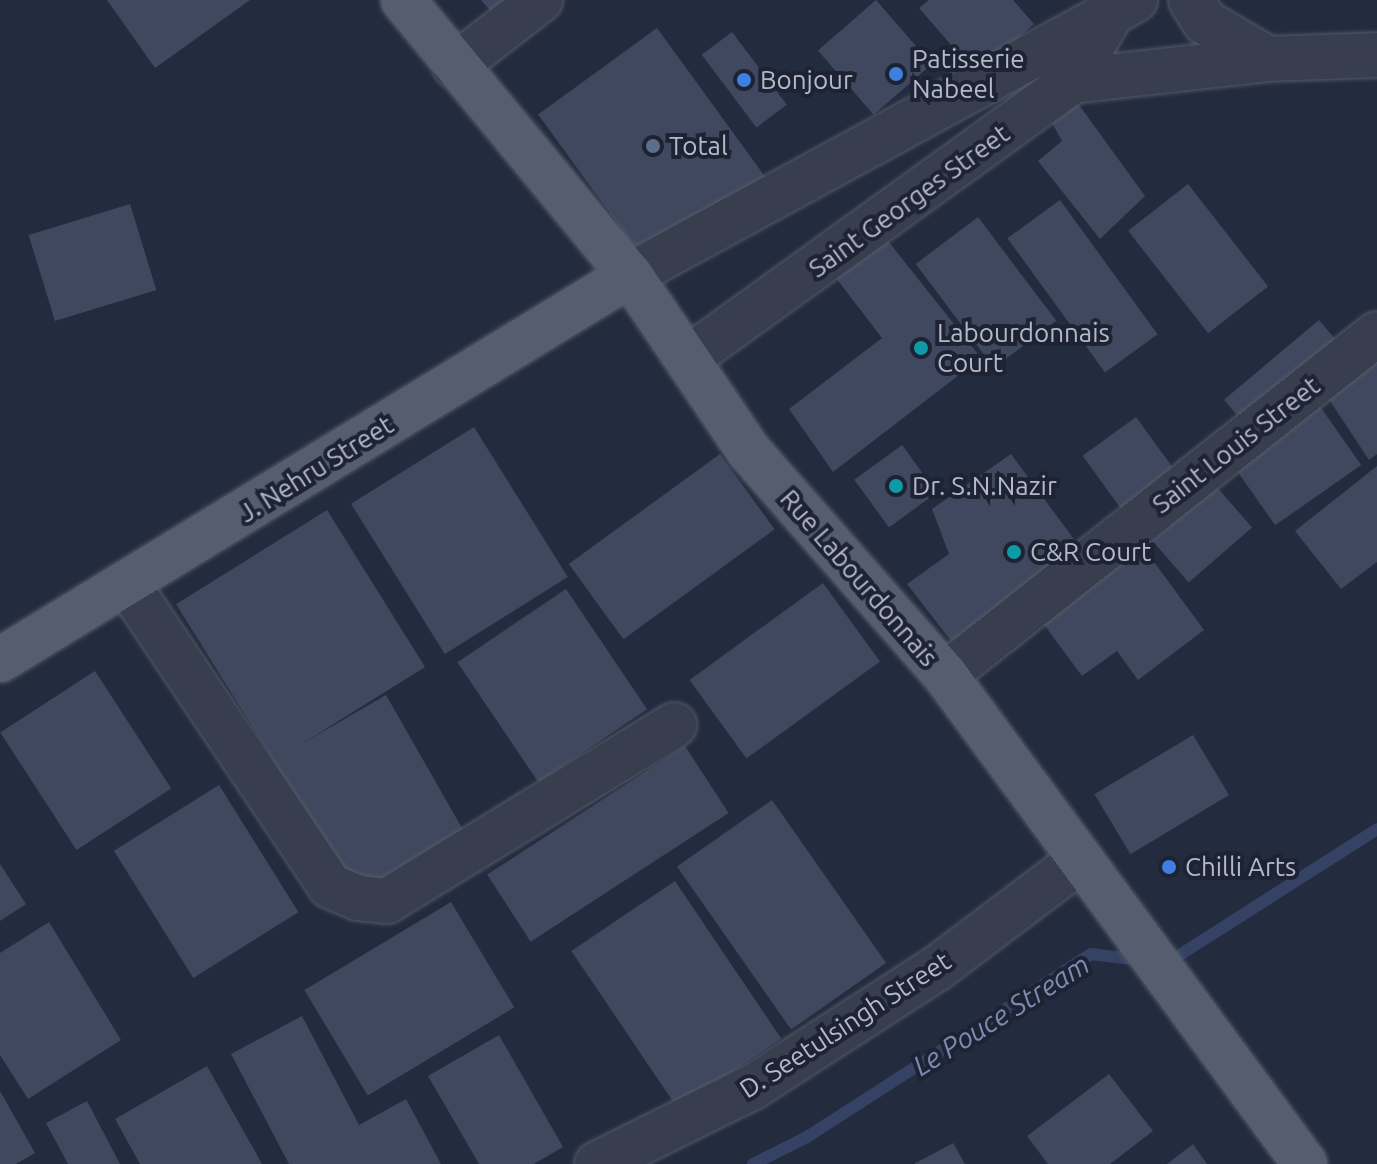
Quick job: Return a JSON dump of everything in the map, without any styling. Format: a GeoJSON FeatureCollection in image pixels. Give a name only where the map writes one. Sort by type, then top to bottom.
{"type":"FeatureCollection","features":[{"type":"Feature","properties":{"kind":"main road","name":"Rue Labourdonnais"},"geometry":{"type":"LineString","coordinates":[[403,0],[630,275],[748,450],[945,675],[1120,921],[1305,1164]]}},
{"type":"Feature","properties":{"kind":"main road","name":"J. Nehru Street"},"geometry":{"type":"LineString","coordinates":[[0,660],[128,585],[630,275]]}},
{"type":"Feature","properties":{"kind":"street"},"geometry":{"type":"LineString","coordinates":[[455,66],[540,0]]}},
{"type":"Feature","properties":{"kind":"street"},"geometry":{"type":"LineString","coordinates":[[1191,0],[1205,22],[1268,59]]}},
{"type":"Feature","properties":{"kind":"street","name":"Saint Georges Street"},"geometry":{"type":"LineString","coordinates":[[687,359],[902,208],[1072,81],[1121,10]]}},
{"type":"Feature","properties":{"kind":"street","name":"Saint Georges Street"},"geometry":{"type":"LineString","coordinates":[[630,275],[1121,10]]}},
{"type":"Feature","properties":{"kind":"street"},"geometry":{"type":"LineString","coordinates":[[1072,81],[1268,59],[1377,55]]}},
{"type":"Feature","properties":{"kind":"street"},"geometry":{"type":"LineString","coordinates":[[864,149],[902,208]]}},
{"type":"Feature","properties":{"kind":"street","name":"Saint Louis Street"},"geometry":{"type":"LineString","coordinates":[[945,675],[1377,334]]}},
{"type":"Feature","properties":{"kind":"street"},"geometry":{"type":"LineString","coordinates":[[128,585],[330,886],[358,898],[387,901],[674,725]]}},
{"type":"Feature","properties":{"kind":"street","name":"D. Seetulsingh Street"},"geometry":{"type":"LineString","coordinates":[[597,1164],[751,1088],[936,969],[1078,862]]}},
{"type":"Feature","properties":{"kind":"building"},"geometry":{"type":"Polygon","coordinates":[[[107,0],[250,0],[155,68],[107,0]]]}},
{"type":"Feature","properties":{"kind":"building"},"geometry":{"type":"Polygon","coordinates":[[[481,0],[511,0],[494,15],[481,0]]]}},
{"type":"Feature","properties":{"kind":"building"},"geometry":{"type":"Polygon","coordinates":[[[876,0],[932,64],[874,115],[818,51],[876,0]]]}},
{"type":"Feature","properties":{"kind":"building"},"geometry":{"type":"Polygon","coordinates":[[[929,0],[1013,0],[1034,24],[977,75],[919,8],[929,0]]]}},
{"type":"Feature","properties":{"kind":"building","name":"Total"},"geometry":{"type":"Polygon","coordinates":[[[657,28],[766,178],[647,264],[538,114],[657,28]]]}},
{"type":"Feature","properties":{"kind":"building","name":"Bonjour"},"geometry":{"type":"Polygon","coordinates":[[[732,32],[787,105],[756,128],[702,55],[732,32]]]}},
{"type":"Feature","properties":{"kind":"building"},"geometry":{"type":"Polygon","coordinates":[[[1077,102],[1145,196],[1100,239],[1038,161],[1062,141],[1051,121],[1077,102]]]}},
{"type":"Feature","properties":{"kind":"building"},"geometry":{"type":"Polygon","coordinates":[[[1188,184],[1268,286],[1208,333],[1128,231],[1188,184]]]}},
{"type":"Feature","properties":{"kind":"building"},"geometry":{"type":"Polygon","coordinates":[[[1060,200],[1158,334],[1105,373],[1007,238],[1060,200]]]}},
{"type":"Feature","properties":{"kind":"building"},"geometry":{"type":"Polygon","coordinates":[[[130,204],[156,290],[55,321],[29,235],[130,204]]]}},
{"type":"Feature","properties":{"kind":"building"},"geometry":{"type":"Polygon","coordinates":[[[978,217],[1056,321],[994,368],[916,264],[978,217]]]}},
{"type":"Feature","properties":{"kind":"building","name":"Labourdonnais Court"},"geometry":{"type":"Polygon","coordinates":[[[888,241],[981,358],[833,472],[789,409],[882,338],[836,278],[888,241]]]}},
{"type":"Feature","properties":{"kind":"building"},"geometry":{"type":"Polygon","coordinates":[[[1319,320],[1341,347],[1247,427],[1224,400],[1319,320]]]}},
{"type":"Feature","properties":{"kind":"building"},"geometry":{"type":"Polygon","coordinates":[[[1377,359],[1377,454],[1369,460],[1328,398],[1377,359]]]}},
{"type":"Feature","properties":{"kind":"building"},"geometry":{"type":"Polygon","coordinates":[[[1317,402],[1361,465],[1275,525],[1231,462],[1317,402]]]}},
{"type":"Feature","properties":{"kind":"building"},"geometry":{"type":"Polygon","coordinates":[[[1136,417],[1179,477],[1126,516],[1083,456],[1136,417]]]}},
{"type":"Feature","properties":{"kind":"building"},"geometry":{"type":"Polygon","coordinates":[[[474,427],[568,577],[445,654],[351,504],[474,427]]]}},
{"type":"Feature","properties":{"kind":"building","name":"Dr. S.N.Nazir"},"geometry":{"type":"Polygon","coordinates":[[[902,445],[937,493],[889,527],[854,480],[902,445]]]}},
{"type":"Feature","properties":{"kind":"building"},"geometry":{"type":"Polygon","coordinates":[[[720,454],[775,529],[623,639],[569,564],[720,454]]]}},
{"type":"Feature","properties":{"kind":"building","name":"C&R Court"},"geometry":{"type":"Polygon","coordinates":[[[1011,454],[1082,550],[958,650],[907,584],[949,554],[932,509],[1011,454]]]}},
{"type":"Feature","properties":{"kind":"building"},"geometry":{"type":"Polygon","coordinates":[[[1377,466],[1377,562],[1341,589],[1295,531],[1377,466]]]}},
{"type":"Feature","properties":{"kind":"building"},"geometry":{"type":"Polygon","coordinates":[[[1216,486],[1252,528],[1189,583],[1153,541],[1216,486]]]}},
{"type":"Feature","properties":{"kind":"building"},"geometry":{"type":"Polygon","coordinates":[[[327,510],[425,667],[274,761],[176,604],[327,510]]]}},
{"type":"Feature","properties":{"kind":"building"},"geometry":{"type":"Polygon","coordinates":[[[1143,547],[1204,630],[1138,680],[1117,651],[1082,676],[1042,622],[1143,547]]]}},
{"type":"Feature","properties":{"kind":"building"},"geometry":{"type":"Polygon","coordinates":[[[823,583],[880,661],[747,758],[690,680],[823,583]]]}},
{"type":"Feature","properties":{"kind":"building"},"geometry":{"type":"Polygon","coordinates":[[[566,589],[647,709],[538,782],[457,662],[566,589]]]}},
{"type":"Feature","properties":{"kind":"building"},"geometry":{"type":"Polygon","coordinates":[[[95,671],[171,788],[76,850],[0,733],[95,671]]]}},
{"type":"Feature","properties":{"kind":"building"},"geometry":{"type":"Polygon","coordinates":[[[386,695],[466,835],[375,887],[328,859],[272,761],[386,695]]]}},
{"type":"Feature","properties":{"kind":"building"},"geometry":{"type":"Polygon","coordinates":[[[1193,735],[1229,795],[1130,854],[1094,794],[1193,735]]]}},
{"type":"Feature","properties":{"kind":"building"},"geometry":{"type":"Polygon","coordinates":[[[685,746],[729,813],[531,942],[487,875],[685,746]]]}},
{"type":"Feature","properties":{"kind":"building"},"geometry":{"type":"Polygon","coordinates":[[[219,785],[298,912],[193,978],[114,851],[219,785]]]}},
{"type":"Feature","properties":{"kind":"building"},"geometry":{"type":"Polygon","coordinates":[[[772,800],[886,963],[791,1030],[677,867],[772,800]]]}},
{"type":"Feature","properties":{"kind":"building"},"geometry":{"type":"Polygon","coordinates":[[[0,864],[26,904],[0,921],[0,864]]]}},
{"type":"Feature","properties":{"kind":"building"},"geometry":{"type":"Polygon","coordinates":[[[675,881],[781,1039],[678,1108],[571,951],[675,881]]]}},
{"type":"Feature","properties":{"kind":"building"},"geometry":{"type":"Polygon","coordinates":[[[451,902],[514,1007],[368,1096],[304,990],[451,902]]]}},
{"type":"Feature","properties":{"kind":"building"},"geometry":{"type":"Polygon","coordinates":[[[49,922],[121,1040],[28,1099],[0,1055],[0,953],[49,922]]]}},
{"type":"Feature","properties":{"kind":"building"},"geometry":{"type":"Polygon","coordinates":[[[302,1016],[359,1125],[406,1099],[441,1164],[289,1164],[231,1054],[302,1016]]]}},
{"type":"Feature","properties":{"kind":"building"},"geometry":{"type":"Polygon","coordinates":[[[499,1035],[563,1147],[534,1164],[479,1164],[428,1076],[499,1035]]]}},
{"type":"Feature","properties":{"kind":"building"},"geometry":{"type":"Polygon","coordinates":[[[207,1066],[262,1164],[140,1164],[115,1119],[207,1066]]]}},
{"type":"Feature","properties":{"kind":"building"},"geometry":{"type":"Polygon","coordinates":[[[1109,1074],[1153,1131],[1110,1164],[1048,1164],[1027,1136],[1109,1074]]]}},
{"type":"Feature","properties":{"kind":"building"},"geometry":{"type":"Polygon","coordinates":[[[0,1091],[35,1153],[16,1164],[0,1164],[0,1091]]]}},
{"type":"Feature","properties":{"kind":"building"},"geometry":{"type":"Polygon","coordinates":[[[87,1101],[120,1164],[68,1164],[46,1123],[87,1101]]]}},
{"type":"Feature","properties":{"kind":"building"},"geometry":{"type":"Polygon","coordinates":[[[953,1143],[965,1164],[914,1164],[953,1143]]]}},
{"type":"Feature","properties":{"kind":"building"},"geometry":{"type":"Polygon","coordinates":[[[1193,1144],[1207,1164],[1167,1164],[1193,1144]]]}},
{"type":"Feature","properties":{"kind":"waterway","name":"Le Pouce Stream"},"geometry":{"type":"LineString","coordinates":[[1167,963],[1377,829]]}},
{"type":"Feature","properties":{"kind":"waterway","name":"Le Pouce Stream"},"geometry":{"type":"LineString","coordinates":[[753,1164],[807,1137],[1091,954],[1141,960]]}},
{"type":"Feature","properties":{"kind":"place","name":"Patisserie Nabeel"},"geometry":{"type":"Point","coordinates":[896,74]}},
{"type":"Feature","properties":{"kind":"place","name":"Bonjour"},"geometry":{"type":"Point","coordinates":[744,80]}},
{"type":"Feature","properties":{"kind":"place","name":"Total"},"geometry":{"type":"Point","coordinates":[653,146]}},
{"type":"Feature","properties":{"kind":"place","name":"Labourdonnais Court"},"geometry":{"type":"Point","coordinates":[921,348]}},
{"type":"Feature","properties":{"kind":"place","name":"Dr. S.N.Nazir"},"geometry":{"type":"Point","coordinates":[896,486]}},
{"type":"Feature","properties":{"kind":"place","name":"C&R Court"},"geometry":{"type":"Point","coordinates":[1014,552]}},
{"type":"Feature","properties":{"kind":"place","name":"Chilli Arts"},"geometry":{"type":"Point","coordinates":[1169,867]}}]}
